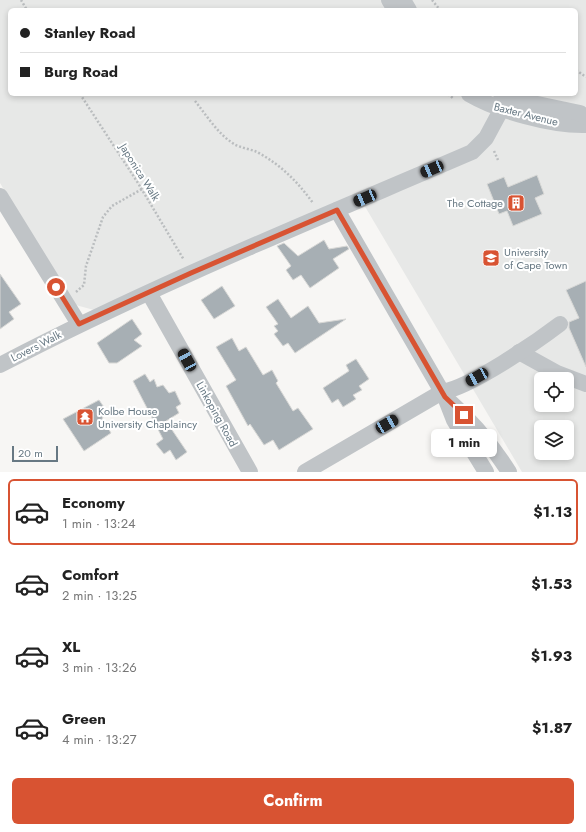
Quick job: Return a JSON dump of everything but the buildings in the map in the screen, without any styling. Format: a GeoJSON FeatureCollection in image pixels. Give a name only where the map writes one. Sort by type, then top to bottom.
{"type":"FeatureCollection","features":[{"type":"Feature","properties":{"kind":"street","name":"Baxter Avenue"},"geometry":{"type":"LineString","coordinates":[[480,96],[580,113],[586,117]]}},
{"type":"Feature","properties":{"kind":"street","name":"Baxter Avenue"},"geometry":{"type":"LineString","coordinates":[[503,100],[549,121],[586,125]]}},
{"type":"Feature","properties":{"kind":"street","name":"Lovers Walk"},"geometry":{"type":"LineString","coordinates":[[0,365],[79,324],[472,152],[486,138],[503,100]]}},
{"type":"Feature","properties":{"kind":"street"},"geometry":{"type":"LineString","coordinates":[[0,196],[79,324]]}},
{"type":"Feature","properties":{"kind":"street"},"geometry":{"type":"LineString","coordinates":[[337,210],[443,394],[454,420],[486,472]]}},
{"type":"Feature","properties":{"kind":"street","name":"Linkoping Road"},"geometry":{"type":"LineString","coordinates":[[149,293],[250,472]]}},
{"type":"Feature","properties":{"kind":"street"},"geometry":{"type":"LineString","coordinates":[[305,472],[443,394],[464,384],[519,352],[560,324]]}},
{"type":"Feature","properties":{"kind":"street"},"geometry":{"type":"LineString","coordinates":[[519,352],[557,373],[586,384]]}},
{"type":"Feature","properties":{"kind":"street"},"geometry":{"type":"LineString","coordinates":[[443,394],[464,415],[500,458],[508,472]]}},
{"type":"Feature","properties":{"kind":"path"},"geometry":{"type":"LineString","coordinates":[[432,0],[438,8]]}},
{"type":"Feature","properties":{"kind":"path","name":"Japonica Walk"},"geometry":{"type":"LineString","coordinates":[[81,96],[142,190],[184,259]]}},
{"type":"Feature","properties":{"kind":"path"},"geometry":{"type":"LineString","coordinates":[[195,101],[214,125],[235,144],[275,161],[303,190],[315,206]]}},
{"type":"Feature","properties":{"kind":"path"},"geometry":{"type":"LineString","coordinates":[[492,149],[498,160]]}},
{"type":"Feature","properties":{"kind":"path"},"geometry":{"type":"LineString","coordinates":[[80,289],[84,285],[86,266],[103,217],[112,206],[142,190]]}},
{"type":"Feature","properties":{"kind":"shaded area","name":"University of Cape Town"},"geometry":{"type":"Polygon","coordinates":[[[0,0],[586,0],[586,472],[522,472],[357,193],[94,310],[72,304],[0,183],[0,0]]]}},
{"type":"Feature","properties":{"kind":"place","name":"The Cottage"},"geometry":{"type":"Point","coordinates":[516,203]}},
{"type":"Feature","properties":{"kind":"place","name":"University of Cape Town"},"geometry":{"type":"Point","coordinates":[491,258]}},
{"type":"Feature","properties":{"kind":"place","name":"Kolbe House University Chaplaincy"},"geometry":{"type":"Point","coordinates":[85,417]}},
{"type":"Feature","properties":{"kind":"route"},"geometry":{"type":"LineString","coordinates":[[56,287],[79,324],[191,273],[337,210],[445,397],[464,415]]}}]}
